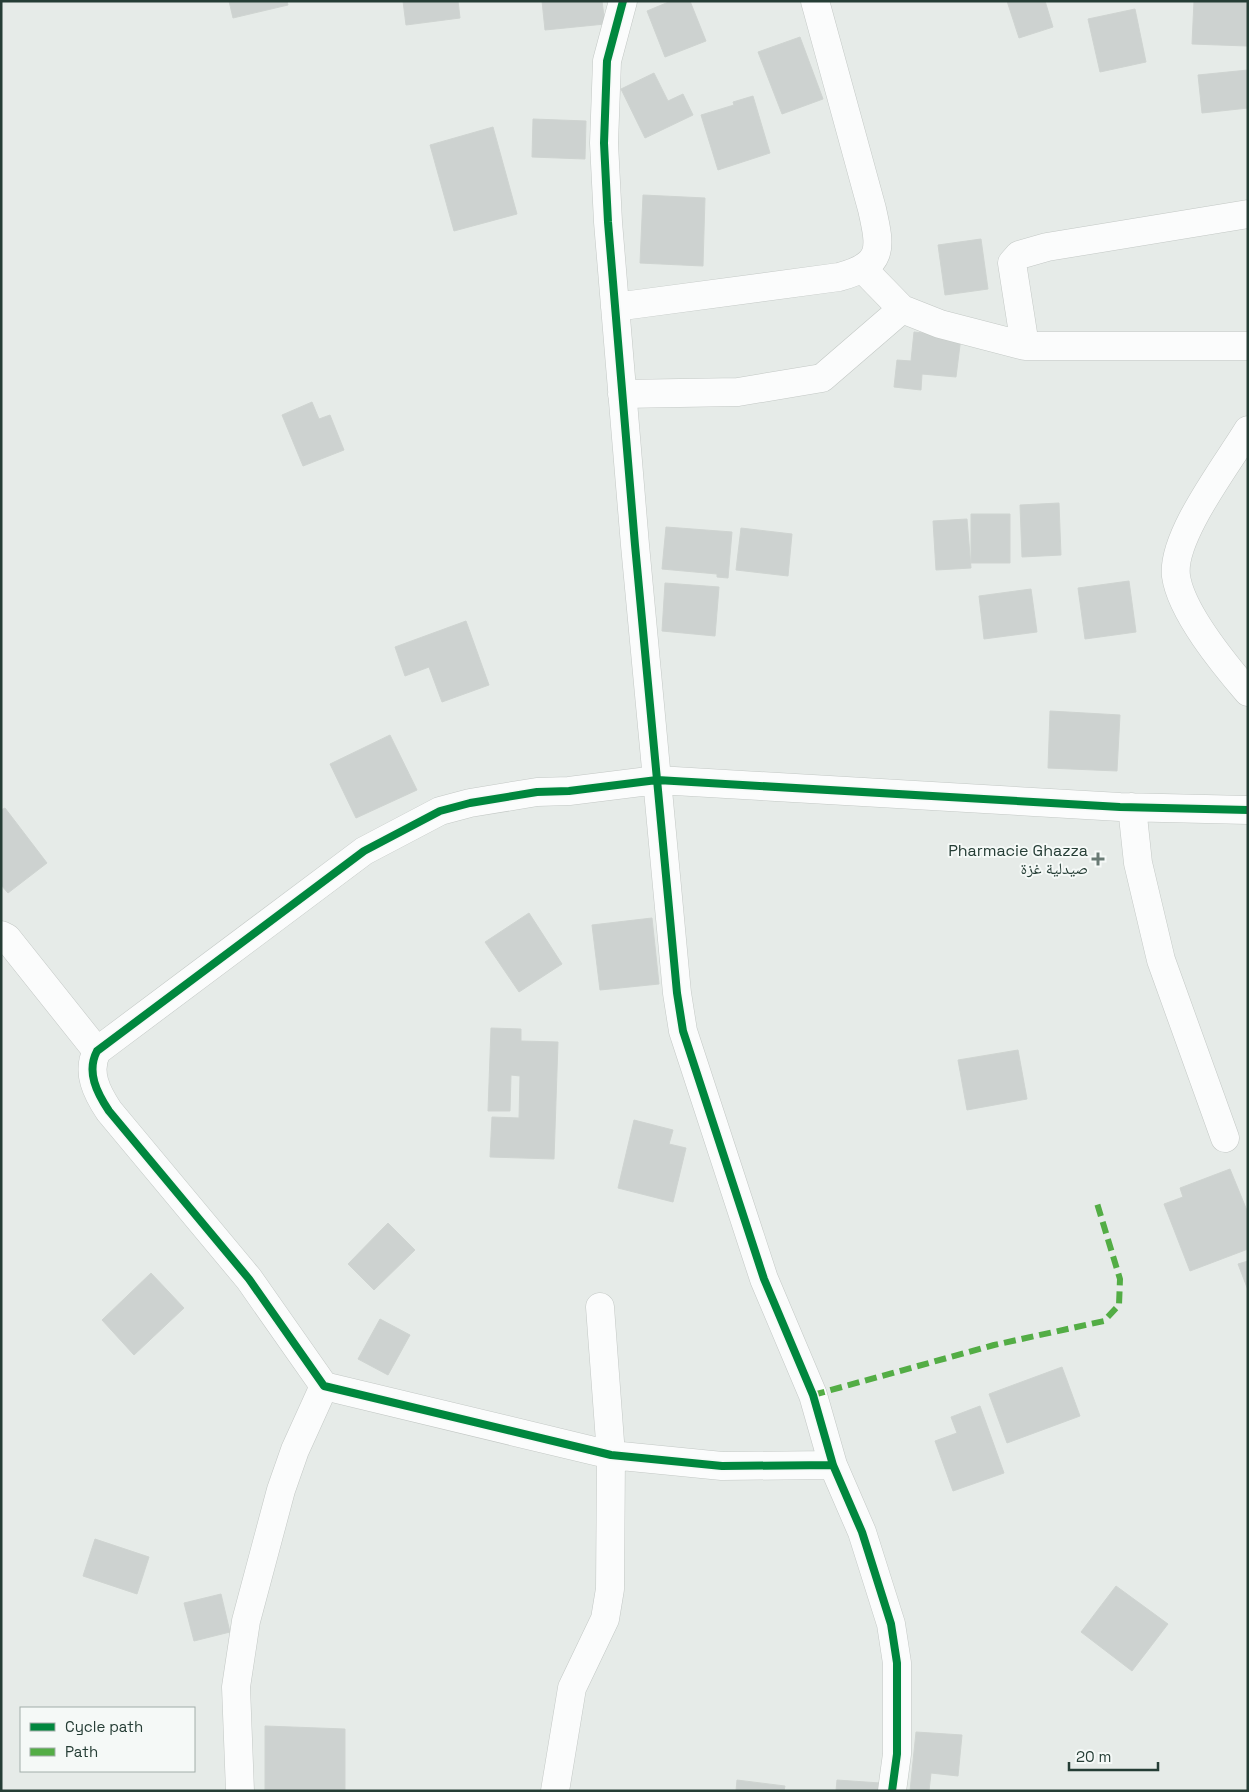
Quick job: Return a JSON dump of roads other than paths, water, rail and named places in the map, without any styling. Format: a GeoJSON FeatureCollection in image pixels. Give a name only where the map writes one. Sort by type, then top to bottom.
{"type":"FeatureCollection","features":[{"type":"Feature","properties":{"kind":"street"},"geometry":{"type":"LineString","coordinates":[[623,1],[607,62],[603,116],[608,222],[677,992],[683,1031],[764,1279],[813,1395],[833,1465],[862,1532],[891,1624],[897,1663],[897,1754],[892,1791]]}},
{"type":"Feature","properties":{"kind":"street"},"geometry":{"type":"LineString","coordinates":[[615,307],[839,277],[863,269],[875,257],[877,231],[815,1]]}},
{"type":"Feature","properties":{"kind":"street"},"geometry":{"type":"LineString","coordinates":[[1025,346],[1012,263],[1019,255],[1047,248],[1248,214]]}},
{"type":"Feature","properties":{"kind":"street"},"geometry":{"type":"LineString","coordinates":[[863,269],[902,309],[940,324],[1025,346],[1248,346]]}},
{"type":"Feature","properties":{"kind":"street"},"geometry":{"type":"LineString","coordinates":[[622,394],[738,392],[822,378],[902,309]]}},
{"type":"Feature","properties":{"kind":"street"},"geometry":{"type":"LineString","coordinates":[[1248,430],[1178,548],[1176,576],[1180,594],[1193,616],[1220,659],[1248,692]]}},
{"type":"Feature","properties":{"kind":"street"},"geometry":{"type":"LineString","coordinates":[[833,1465],[722,1466],[611,1455],[324,1386],[249,1279],[109,1111],[96,1090],[93,1076],[94,1057],[97,1050],[364,851],[440,811],[470,803],[537,792],[569,791],[657,780],[825,792],[1132,807],[1248,810]]}},
{"type":"Feature","properties":{"kind":"street"},"geometry":{"type":"LineString","coordinates":[[1132,807],[1138,862],[1161,960],[1225,1138]]}},
{"type":"Feature","properties":{"kind":"street"},"geometry":{"type":"LineString","coordinates":[[1,935],[97,1050]]}},
{"type":"Feature","properties":{"kind":"street"},"geometry":{"type":"LineString","coordinates":[[555,1791],[572,1688],[605,1619],[610,1589],[611,1455],[600,1308]]}},
{"type":"Feature","properties":{"kind":"street"},"geometry":{"type":"LineString","coordinates":[[240,1791],[236,1687],[246,1621],[281,1490],[295,1450],[324,1386]]}},
{"type":"Feature","properties":{"kind":"place","name":"Pharmacie Ghazza صيدلية غزة"},"geometry":{"type":"Point","coordinates":[1098,859]}}]}
